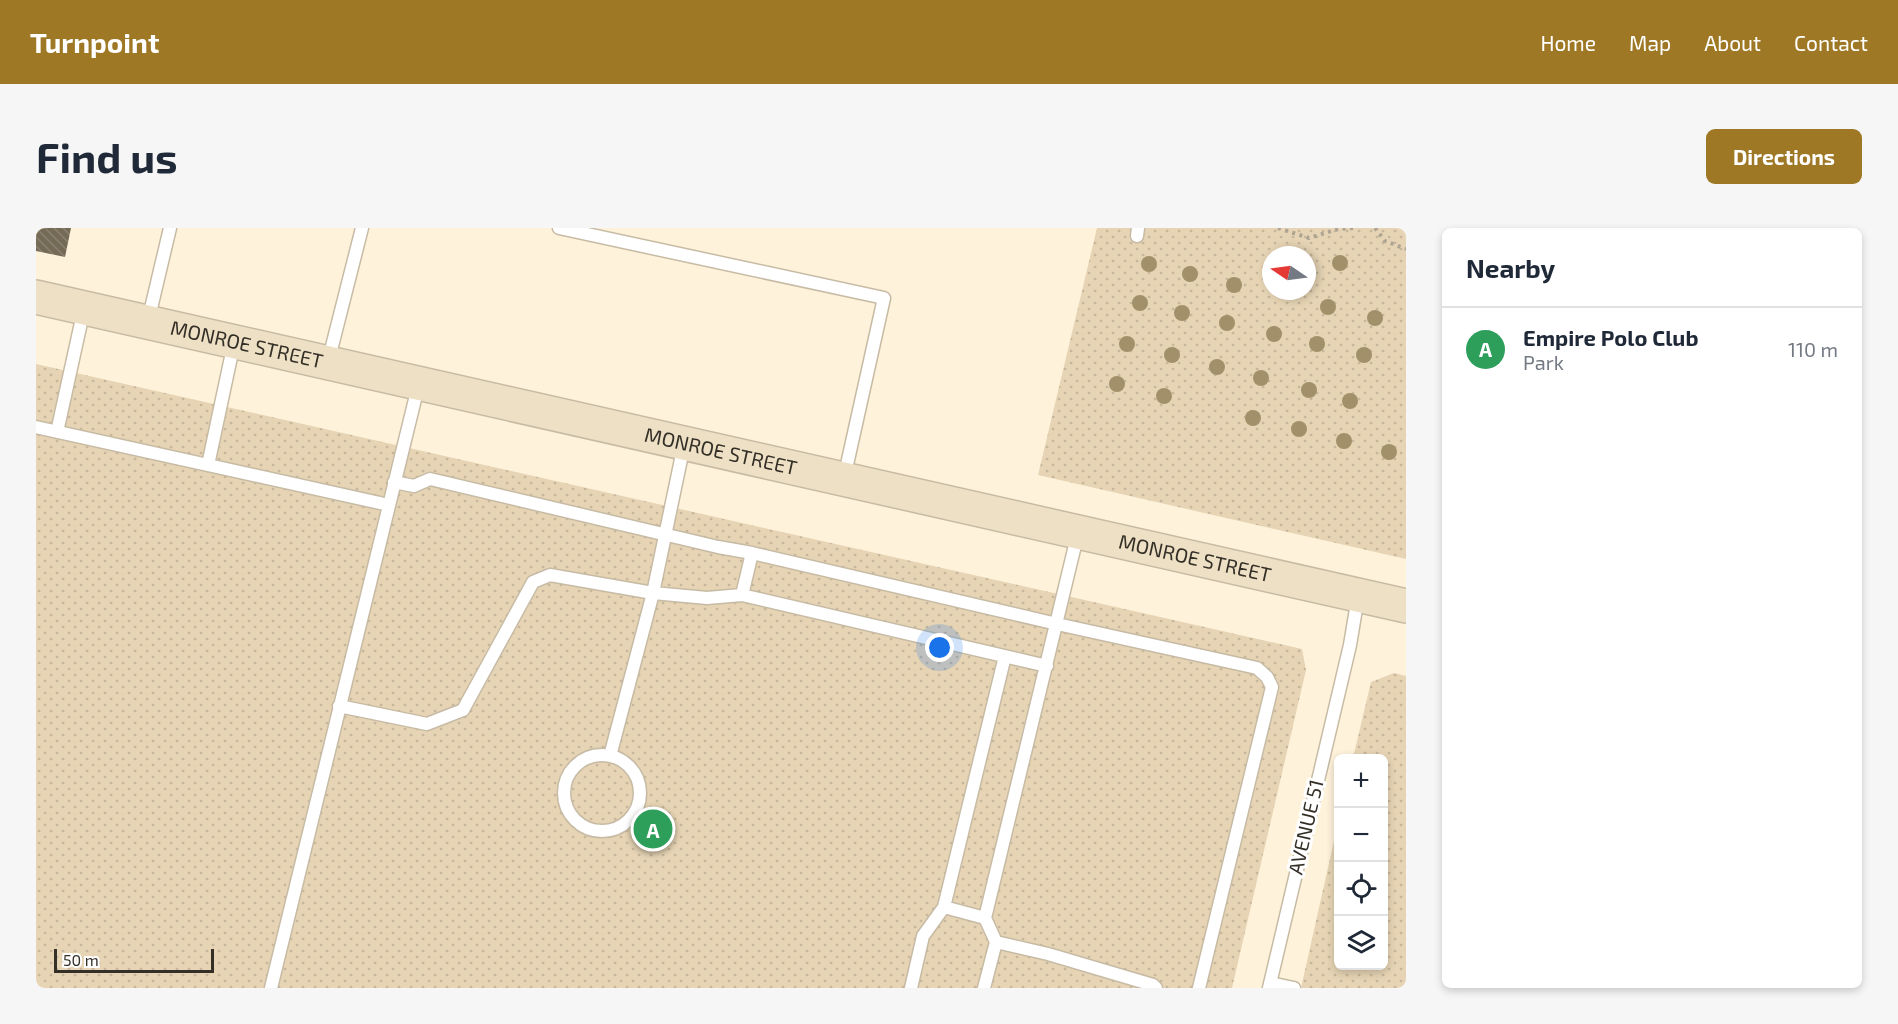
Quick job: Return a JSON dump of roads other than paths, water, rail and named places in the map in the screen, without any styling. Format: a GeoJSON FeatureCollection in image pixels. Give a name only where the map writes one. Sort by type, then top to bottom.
{"type":"FeatureCollection","features":[{"type":"Feature","properties":{"kind":"main road","name":"MONROE STREET"},"geometry":{"type":"LineString","coordinates":[[36,297],[1406,606]]}},
{"type":"Feature","properties":{"kind":"lane"},"geometry":{"type":"LineString","coordinates":[[148,322],[170,228]]}},
{"type":"Feature","properties":{"kind":"lane"},"geometry":{"type":"LineString","coordinates":[[328,363],[362,228]]}},
{"type":"Feature","properties":{"kind":"lane"},"geometry":{"type":"LineString","coordinates":[[559,228],[884,298],[844,479]]}},
{"type":"Feature","properties":{"kind":"lane"},"geometry":{"type":"LineString","coordinates":[[57,432],[84,308]]}},
{"type":"Feature","properties":{"kind":"lane"},"geometry":{"type":"LineString","coordinates":[[208,465],[235,342]]}},
{"type":"Feature","properties":{"kind":"lane"},"geometry":{"type":"LineString","coordinates":[[271,988],[419,383]]}},
{"type":"Feature","properties":{"kind":"lane"},"geometry":{"type":"LineString","coordinates":[[36,428],[389,505]]}},
{"type":"Feature","properties":{"kind":"lane"},"geometry":{"type":"LineString","coordinates":[[610,756],[653,593],[685,443]]}},
{"type":"Feature","properties":{"kind":"lane"},"geometry":{"type":"LineString","coordinates":[[394,482],[414,486],[430,479],[1257,668],[1267,677],[1272,687],[1199,988]]}},
{"type":"Feature","properties":{"kind":"lane"},"geometry":{"type":"LineString","coordinates":[[984,988],[996,942],[985,918],[1078,532]]}},
{"type":"Feature","properties":{"kind":"lane"},"geometry":{"type":"LineString","coordinates":[[742,595],[752,553]]}},
{"type":"Feature","properties":{"kind":"lane"},"geometry":{"type":"LineString","coordinates":[[339,706],[428,724],[463,710],[533,582],[550,575],[653,593],[707,598],[742,595],[1047,666]]}},
{"type":"Feature","properties":{"kind":"lane","name":"AVENUE 51"},"geometry":{"type":"LineString","coordinates":[[1270,985],[1350,645],[1359,595]]}},
{"type":"Feature","properties":{"kind":"lane"},"geometry":{"type":"LineString","coordinates":[[911,988],[923,936],[944,907],[1005,656]]}},
{"type":"Feature","properties":{"kind":"lane"},"geometry":{"type":"LineString","coordinates":[[597,755],[610,756],[622,760],[631,768],[638,778],[640,790],[639,802],[634,814],[621,826],[604,832],[581,825],[572,816],[566,804],[564,791],[567,778],[574,767],[585,759],[597,755]]}},
{"type":"Feature","properties":{"kind":"lane"},"geometry":{"type":"LineString","coordinates":[[944,907],[985,918]]}},
{"type":"Feature","properties":{"kind":"lane"},"geometry":{"type":"LineString","coordinates":[[996,942],[1058,957],[1153,985],[1156,988]]}},
{"type":"Feature","properties":{"kind":"lane"},"geometry":{"type":"LineString","coordinates":[[1270,985],[1294,988]]}},
{"type":"Feature","properties":{"kind":"place","name":"Empire Polo Club"},"geometry":{"type":"Point","coordinates":[653,829]}}]}
